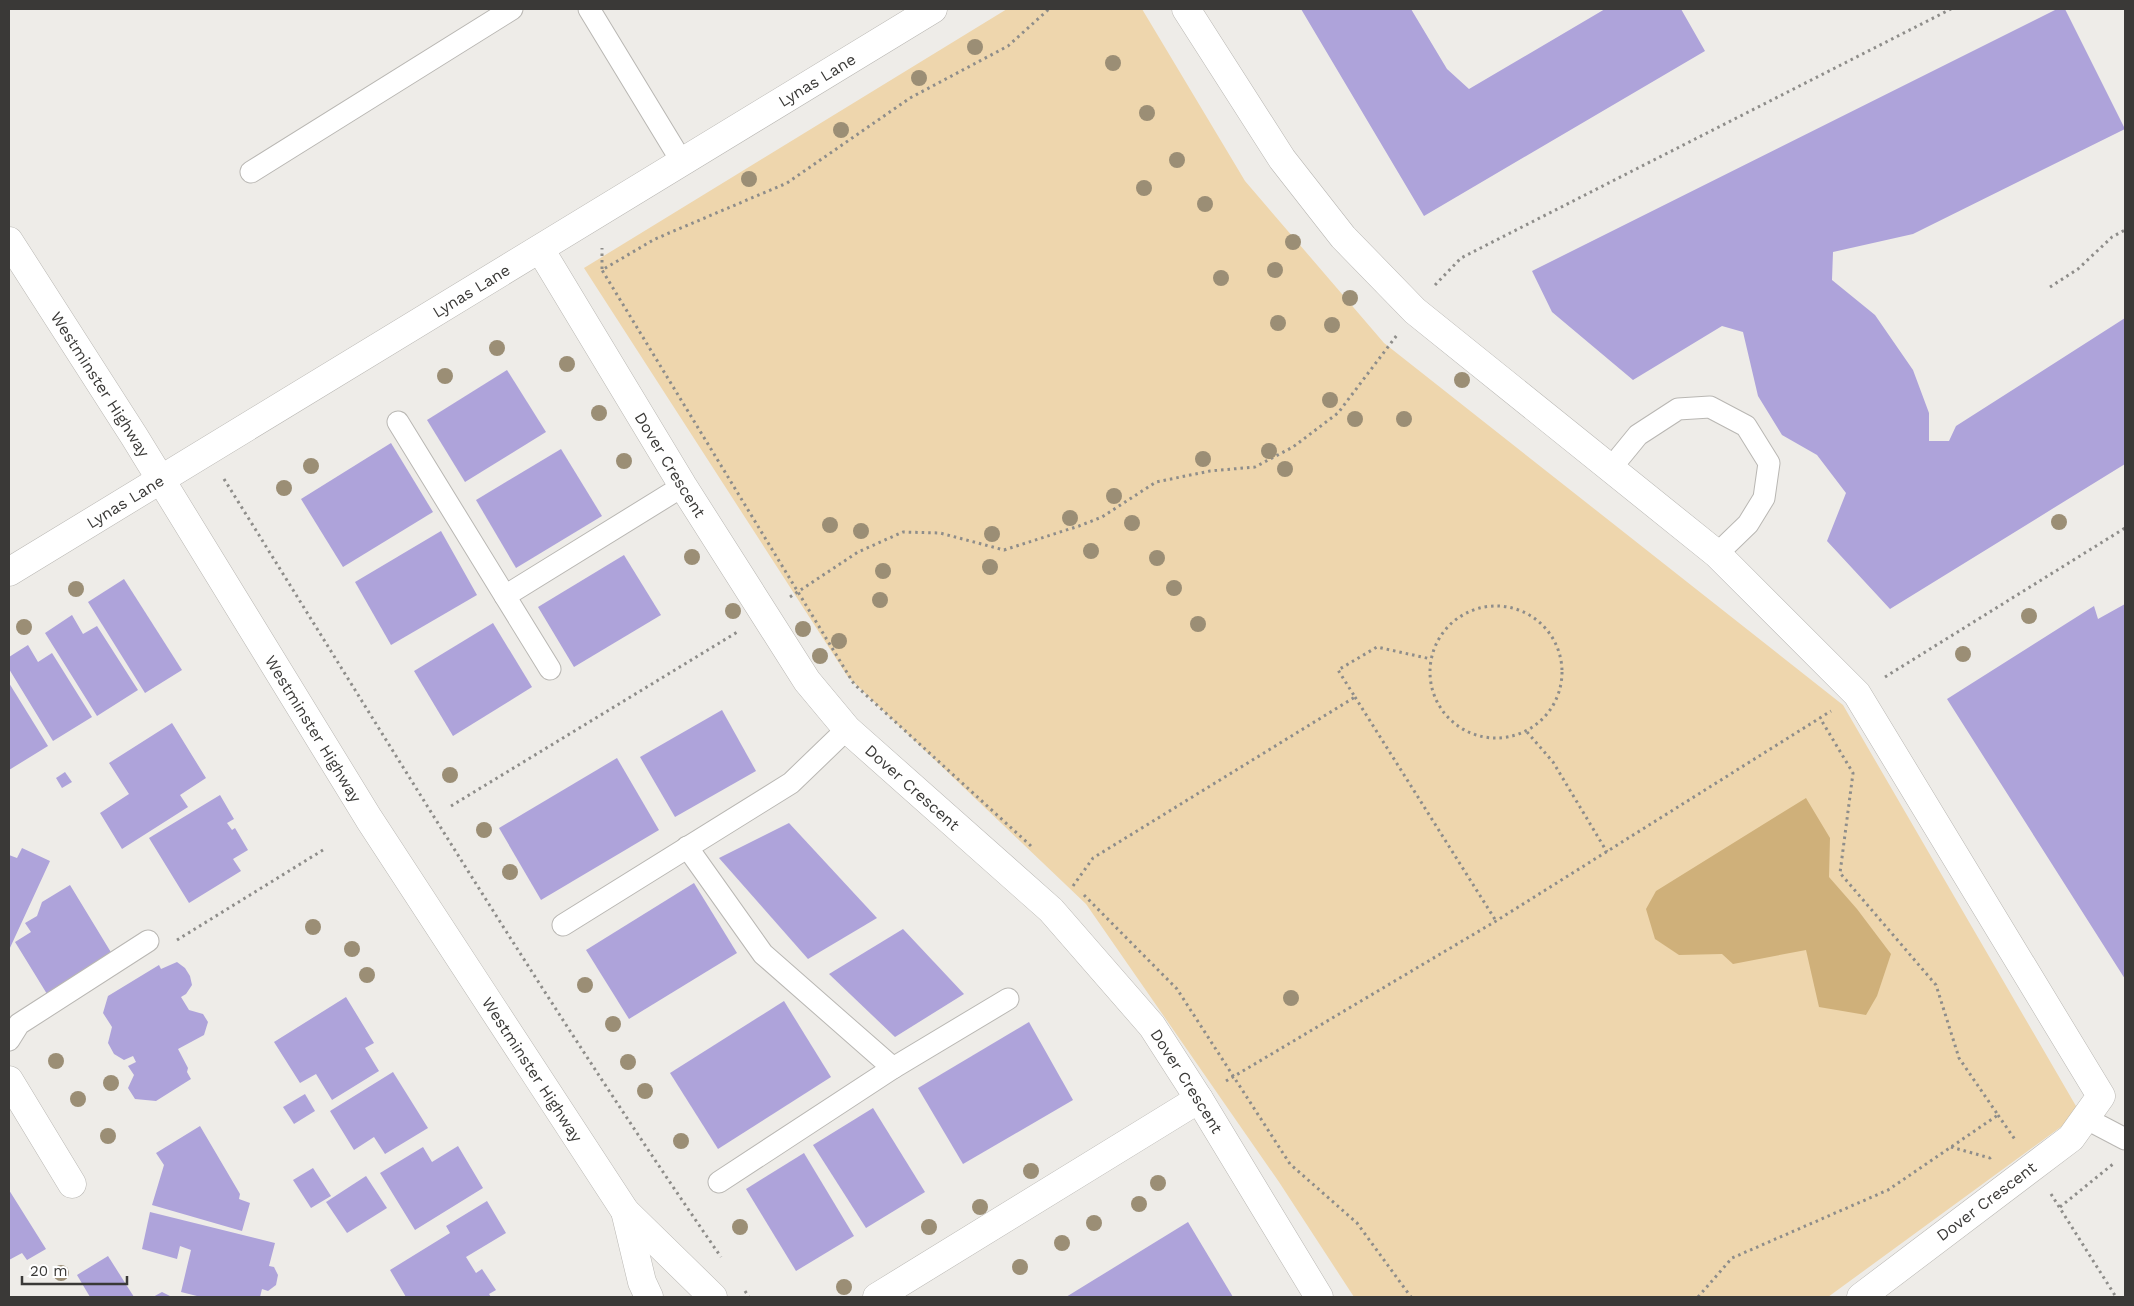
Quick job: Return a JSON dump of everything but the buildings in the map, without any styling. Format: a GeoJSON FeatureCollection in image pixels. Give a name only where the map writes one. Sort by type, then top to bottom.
{"type":"FeatureCollection","features":[{"type":"Feature","properties":{"kind":"street","name":"Lynas Lane"},"geometry":{"type":"LineString","coordinates":[[9,572],[933,9]]}},
{"type":"Feature","properties":{"kind":"street"},"geometry":{"type":"LineString","coordinates":[[1186,9],[1282,158],[1342,237],[1416,311],[1717,554],[1857,694]]}},
{"type":"Feature","properties":{"kind":"street","name":"Westminster Highway"},"geometry":{"type":"LineString","coordinates":[[9,241],[160,479],[369,819],[625,1211],[713,1297]]}},
{"type":"Feature","properties":{"kind":"street","name":"Dover Crescent"},"geometry":{"type":"LineString","coordinates":[[540,249],[683,486],[807,681],[847,729],[1050,910],[1152,1026],[1199,1099],[1319,1297]]}},
{"type":"Feature","properties":{"kind":"street","name":"Dover Crescent"},"geometry":{"type":"LineString","coordinates":[[1857,694],[2101,1096],[2071,1138],[1861,1297]]}},
{"type":"Feature","properties":{"kind":"street"},"geometry":{"type":"LineString","coordinates":[[9,1080],[72,1184]]}},
{"type":"Feature","properties":{"kind":"street"},"geometry":{"type":"LineString","coordinates":[[877,1297],[1199,1099]]}},
{"type":"Feature","properties":{"kind":"street","name":"Westminster Highway"},"geometry":{"type":"LineString","coordinates":[[625,1211],[642,1282],[649,1297]]}},
{"type":"Feature","properties":{"kind":"lane"},"geometry":{"type":"LineString","coordinates":[[251,172],[512,9]]}},
{"type":"Feature","properties":{"kind":"lane"},"geometry":{"type":"LineString","coordinates":[[590,9],[682,162]]}},
{"type":"Feature","properties":{"kind":"lane"},"geometry":{"type":"LineString","coordinates":[[1611,468],[1638,435],[1678,408],[1710,407],[1746,426],[1768,463],[1764,498],[1748,524],[1717,554]]}},
{"type":"Feature","properties":{"kind":"lane"},"geometry":{"type":"LineString","coordinates":[[398,422],[550,669]]}},
{"type":"Feature","properties":{"kind":"lane"},"geometry":{"type":"LineString","coordinates":[[504,596],[683,486]]}},
{"type":"Feature","properties":{"kind":"lane"},"geometry":{"type":"LineString","coordinates":[[563,925],[791,783],[847,729]]}},
{"type":"Feature","properties":{"kind":"lane"},"geometry":{"type":"LineString","coordinates":[[687,847],[763,954],[893,1068]]}},
{"type":"Feature","properties":{"kind":"lane"},"geometry":{"type":"LineString","coordinates":[[9,1040],[19,1024],[148,941]]}},
{"type":"Feature","properties":{"kind":"lane"},"geometry":{"type":"LineString","coordinates":[[719,1182],[893,1068],[1008,999]]}},
{"type":"Feature","properties":{"kind":"lane"},"geometry":{"type":"LineString","coordinates":[[2085,1118],[2125,1139]]}},
{"type":"Feature","properties":{"kind":"path"},"geometry":{"type":"LineString","coordinates":[[1037,852],[854,684],[602,270],[655,238],[787,183],[910,98],[1008,46],[1049,9]]}},
{"type":"Feature","properties":{"kind":"path"},"geometry":{"type":"LineString","coordinates":[[450,806],[765,614],[858,552],[903,532],[940,533],[1004,550],[1102,517],[1156,482],[1210,471],[1255,467],[1293,447],[1338,413],[1416,311],[1428,292],[1461,258],[1951,9]]}},
{"type":"Feature","properties":{"kind":"path"},"geometry":{"type":"LineString","coordinates":[[2050,287],[2078,269],[2112,237],[2125,230]]}},
{"type":"Feature","properties":{"kind":"path"},"geometry":{"type":"LineString","coordinates":[[206,451],[504,929],[619,1107],[724,1262]]}},
{"type":"Feature","properties":{"kind":"path"},"geometry":{"type":"LineString","coordinates":[[1199,1099],[1233,1076],[1496,921],[2125,528]]}},
{"type":"Feature","properties":{"kind":"path"},"geometry":{"type":"LineString","coordinates":[[1495,606],[1517,609],[1537,619],[1552,636],[1561,656],[1563,679],[1557,700],[1544,718],[1526,732],[1506,738],[1485,738],[1465,731],[1448,718],[1436,700],[1430,680],[1431,659],[1439,638],[1454,621],[1473,610],[1495,606]]}},
{"type":"Feature","properties":{"kind":"path"},"geometry":{"type":"LineString","coordinates":[[1431,659],[1377,647],[1338,670],[1496,921]]}},
{"type":"Feature","properties":{"kind":"path"},"geometry":{"type":"LineString","coordinates":[[1050,910],[1064,892],[1074,885],[1093,858],[1355,697]]}},
{"type":"Feature","properties":{"kind":"path"},"geometry":{"type":"LineString","coordinates":[[1820,718],[1853,773],[1840,873],[1936,985],[1959,1058],[2011,1135]]}},
{"type":"Feature","properties":{"kind":"path"},"geometry":{"type":"LineString","coordinates":[[1526,732],[1553,762],[1607,852]]}},
{"type":"Feature","properties":{"kind":"path"},"geometry":{"type":"LineString","coordinates":[[1067,879],[1074,885]]}},
{"type":"Feature","properties":{"kind":"path"},"geometry":{"type":"LineString","coordinates":[[1081,892],[1177,989],[1290,1164],[1357,1223],[1410,1297]]}},
{"type":"Feature","properties":{"kind":"path"},"geometry":{"type":"LineString","coordinates":[[1698,1297],[1732,1258],[1888,1190],[1998,1115]]}},
{"type":"Feature","properties":{"kind":"path"},"geometry":{"type":"LineString","coordinates":[[1951,1147],[1980,1155]]}},
{"type":"Feature","properties":{"kind":"path"},"geometry":{"type":"LineString","coordinates":[[2116,1297],[2060,1207],[2118,1160]]}},
{"type":"Feature","properties":{"kind":"path"},"geometry":{"type":"LineString","coordinates":[[744,1290],[749,1297]]}},
{"type":"Feature","properties":{"kind":"shaded area"},"geometry":{"type":"Polygon","coordinates":[[[1007,9],[1142,9],[1245,181],[1384,343],[1843,705],[2080,1113],[1828,1297],[1354,1297],[1279,1182],[1086,904],[848,677],[584,268],[1007,9]]]}},
{"type":"Feature","properties":{"kind":"shaded area"},"geometry":{"type":"Polygon","coordinates":[[[1806,798],[1830,838],[1829,877],[1857,909],[1891,954],[1877,996],[1866,1015],[1819,1007],[1806,950],[1733,964],[1722,954],[1679,955],[1655,939],[1646,909],[1656,891],[1806,798]]]}}]}
